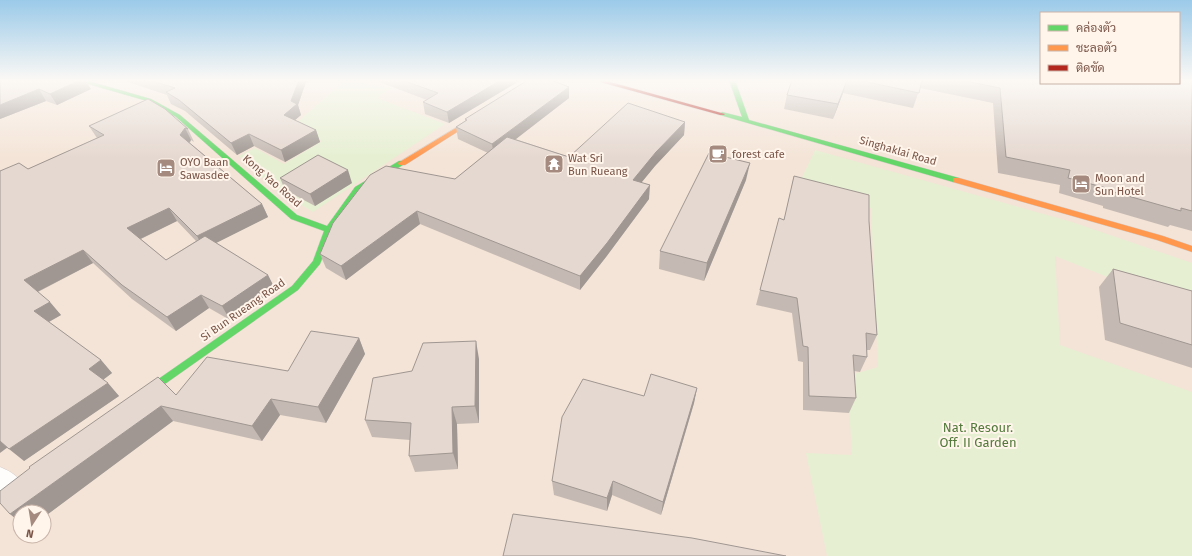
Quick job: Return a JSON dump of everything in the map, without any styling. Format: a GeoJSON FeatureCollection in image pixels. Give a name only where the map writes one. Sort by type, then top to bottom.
{"type":"FeatureCollection","features":[{"type":"Feature","properties":{"kind":"street","name":"Kong Yao Road"},"geometry":{"type":"LineString","coordinates":[[160,106],[178,116],[294,217],[329,230]]}},
{"type":"Feature","properties":{"kind":"street","name":"Singhaklai Road"},"geometry":{"type":"LineString","coordinates":[[693,106],[1160,238],[1192,249]]}},
{"type":"Feature","properties":{"kind":"street"},"geometry":{"type":"LineString","coordinates":[[741,106],[746,120]]}},
{"type":"Feature","properties":{"kind":"street","name":"Si Bun Rueang Road"},"geometry":{"type":"LineString","coordinates":[[134,402],[295,288],[317,262],[329,230],[358,189],[487,111]]}},
{"type":"Feature","properties":{"kind":"shaded area"},"geometry":{"type":"Polygon","coordinates":[[[0,106],[1192,106],[1192,556],[0,556],[0,106]]]}},
{"type":"Feature","properties":{"kind":"green space"},"geometry":{"type":"Polygon","coordinates":[[[316,106],[398,106],[445,124],[313,212],[273,188],[239,156],[255,148],[284,164],[322,141],[292,127],[316,106]]]}},
{"type":"Feature","properties":{"kind":"green space","name":"Nat. Resour. Off. II Garden"},"geometry":{"type":"Polygon","coordinates":[[[815,150],[1072,222],[1192,263],[1192,311],[1055,256],[1060,345],[1192,392],[1192,556],[827,556],[806,453],[852,455],[847,376],[878,367],[871,208],[797,188],[815,150]]]}},
{"type":"Feature","properties":{"kind":"building"},"geometry":{"type":"Polygon","coordinates":[[[133,106],[160,106],[165,109],[188,129],[185,128],[180,135],[262,204],[197,236],[169,208],[127,228],[166,260],[205,236],[268,275],[222,306],[201,295],[167,317],[122,285],[83,250],[24,280],[50,302],[34,311],[101,360],[89,369],[108,383],[9,449],[0,441],[0,171],[19,163],[28,169],[104,135],[89,126],[133,106]]]}},
{"type":"Feature","properties":{"kind":"building"},"geometry":{"type":"Polygon","coordinates":[[[186,106],[295,106],[284,115],[316,130],[281,150],[249,134],[231,143],[186,106]]]}},
{"type":"Feature","properties":{"kind":"building"},"geometry":{"type":"Polygon","coordinates":[[[432,106],[457,106],[447,112],[432,106]]]}},
{"type":"Feature","properties":{"kind":"building"},"geometry":{"type":"Polygon","coordinates":[[[486,106],[543,106],[492,144],[456,127],[467,120],[465,119],[486,106]]]}},
{"type":"Feature","properties":{"kind":"building","name":"Wat Sri Bun Rueang"},"geometry":{"type":"Polygon","coordinates":[[[625,106],[637,106],[685,122],[656,152],[633,180],[650,185],[607,243],[580,276],[417,211],[341,266],[320,254],[333,223],[370,175],[386,166],[455,179],[507,137],[569,157],[625,106]]]}},
{"type":"Feature","properties":{"kind":"building"},"geometry":{"type":"Polygon","coordinates":[[[1002,106],[1192,106],[1192,211],[1181,208],[1181,211],[1114,192],[1114,190],[1068,178],[1070,170],[1006,157],[1002,106]]]}},
{"type":"Feature","properties":{"kind":"building"},"geometry":{"type":"Polygon","coordinates":[[[709,153],[750,163],[707,263],[660,251],[709,153]]]}},
{"type":"Feature","properties":{"kind":"building"},"geometry":{"type":"Polygon","coordinates":[[[318,155],[348,170],[310,194],[280,178],[318,155]]]}},
{"type":"Feature","properties":{"kind":"building"},"geometry":{"type":"Polygon","coordinates":[[[794,176],[869,195],[869,221],[877,335],[866,333],[867,357],[853,355],[856,398],[809,396],[808,347],[803,346],[797,298],[760,290],[779,218],[784,220],[794,176]]]}},
{"type":"Feature","properties":{"kind":"building"},"geometry":{"type":"Polygon","coordinates":[[[1113,269],[1192,291],[1192,345],[1120,323],[1113,269]]]}},
{"type":"Feature","properties":{"kind":"building"},"geometry":{"type":"Polygon","coordinates":[[[311,331],[359,338],[318,407],[271,399],[252,426],[161,406],[24,504],[12,504],[12,513],[10,514],[0,503],[0,491],[30,468],[29,467],[158,377],[176,395],[207,357],[288,371],[311,331]]]}},
{"type":"Feature","properties":{"kind":"building"},"geometry":{"type":"Polygon","coordinates":[[[476,341],[475,406],[452,407],[453,453],[409,456],[411,423],[365,420],[373,378],[412,371],[423,343],[476,341]]]}},
{"type":"Feature","properties":{"kind":"building"},"geometry":{"type":"Polygon","coordinates":[[[651,374],[697,388],[663,502],[613,481],[607,498],[552,481],[562,417],[583,379],[644,396],[651,374]]]}},
{"type":"Feature","properties":{"kind":"building"},"geometry":{"type":"Polygon","coordinates":[[[513,514],[692,538],[786,556],[503,556],[513,514]]]}},
{"type":"Feature","properties":{"kind":"traffic: fast"},"geometry":{"type":"LineString","coordinates":[[160,106],[178,116],[294,217],[329,230]]}},
{"type":"Feature","properties":{"kind":"traffic: fast"},"geometry":{"type":"LineString","coordinates":[[741,106],[746,120]]}},
{"type":"Feature","properties":{"kind":"traffic: fast"},"geometry":{"type":"LineString","coordinates":[[722,114],[956,180]]}},
{"type":"Feature","properties":{"kind":"traffic: fast"},"geometry":{"type":"LineString","coordinates":[[138,399],[295,288],[317,262],[329,230],[358,189],[402,163]]}},
{"type":"Feature","properties":{"kind":"traffic: slow"},"geometry":{"type":"LineString","coordinates":[[402,163],[482,114]]}},
{"type":"Feature","properties":{"kind":"traffic: slow"},"geometry":{"type":"LineString","coordinates":[[956,180],[1160,238],[1192,249]]}},
{"type":"Feature","properties":{"kind":"traffic: jam"},"geometry":{"type":"LineString","coordinates":[[692,106],[722,114]]}},
{"type":"Feature","properties":{"kind":"place","name":"forest cafe"},"geometry":{"type":"Point","coordinates":[718,154]}},
{"type":"Feature","properties":{"kind":"place","name":"Wat Sri Bun Rueang"},"geometry":{"type":"Point","coordinates":[554,164]}},
{"type":"Feature","properties":{"kind":"place","name":"OYO Baan Sawasdee"},"geometry":{"type":"Point","coordinates":[166,168]}},
{"type":"Feature","properties":{"kind":"place","name":"Moon and Sun Hotel"},"geometry":{"type":"Point","coordinates":[1081,184]}}]}
